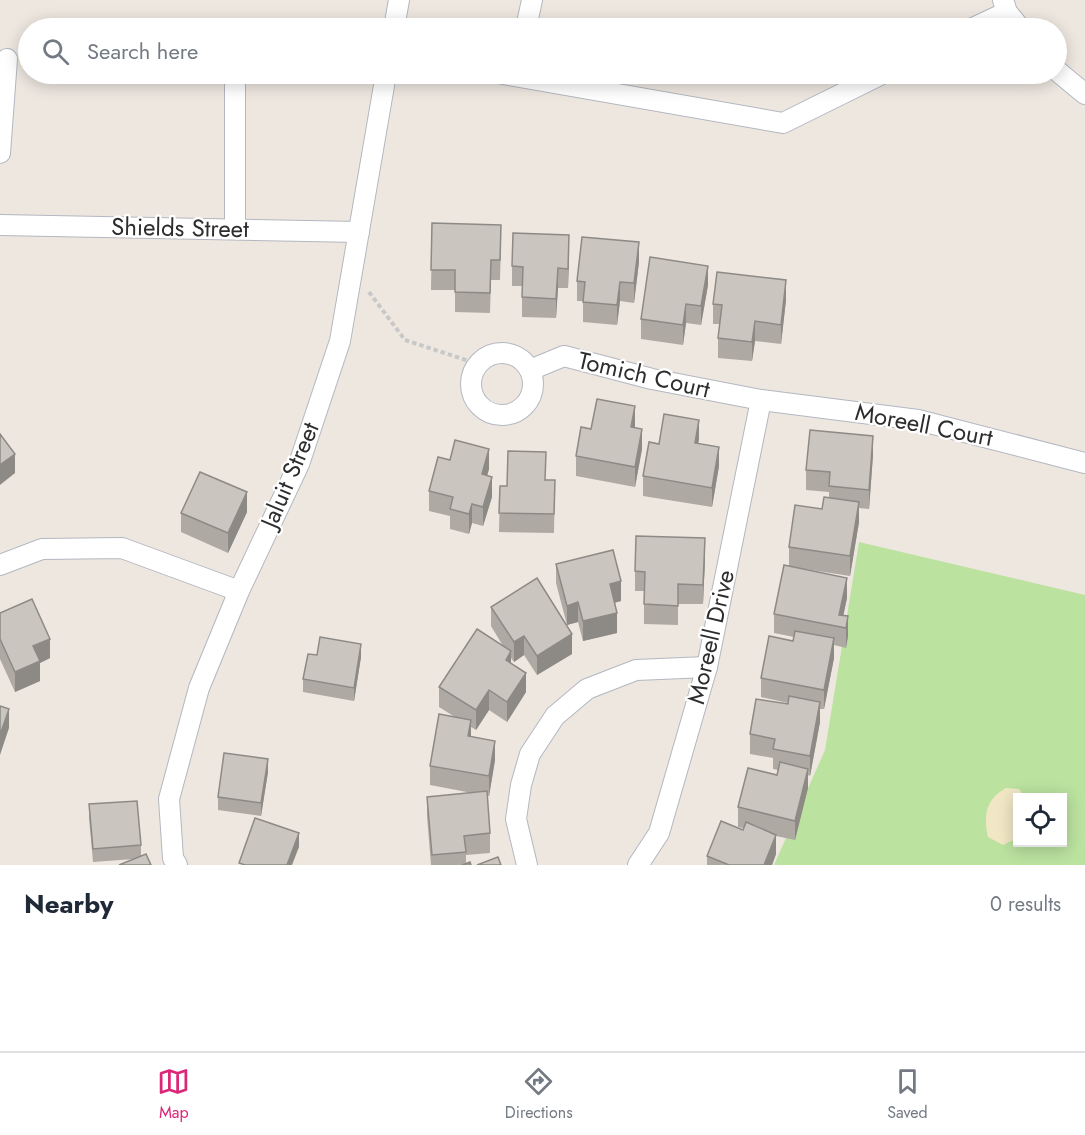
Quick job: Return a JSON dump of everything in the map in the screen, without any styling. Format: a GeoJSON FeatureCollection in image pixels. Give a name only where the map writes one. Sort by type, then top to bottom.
{"type":"FeatureCollection","features":[{"type":"Feature","properties":{"kind":"street"},"geometry":{"type":"LineString","coordinates":[[396,18],[399,0]]}},
{"type":"Feature","properties":{"kind":"street"},"geometry":{"type":"LineString","coordinates":[[528,18],[532,0]]}},
{"type":"Feature","properties":{"kind":"street"},"geometry":{"type":"LineString","coordinates":[[988,18],[1005,6]]}},
{"type":"Feature","properties":{"kind":"street"},"geometry":{"type":"LineString","coordinates":[[0,153],[7,59]]}},
{"type":"Feature","properties":{"kind":"street"},"geometry":{"type":"LineString","coordinates":[[1067,79],[1085,94]]}},
{"type":"Feature","properties":{"kind":"street"},"geometry":{"type":"LineString","coordinates":[[235,84],[236,230]]}},
{"type":"Feature","properties":{"kind":"street","name":"Jaluit Street"},"geometry":{"type":"LineString","coordinates":[[177,865],[173,858],[169,799],[199,688],[239,591],[299,464],[340,341],[384,84]]}},
{"type":"Feature","properties":{"kind":"street"},"geometry":{"type":"LineString","coordinates":[[567,84],[783,123],[862,84]]}},
{"type":"Feature","properties":{"kind":"street","name":"Shields Street"},"geometry":{"type":"LineString","coordinates":[[0,225],[359,232]]}},
{"type":"Feature","properties":{"kind":"street"},"geometry":{"type":"LineString","coordinates":[[505,354],[522,360],[530,370],[533,381],[532,393],[526,404],[517,412],[505,415],[493,414],[478,404],[471,387],[472,375],[478,364],[488,357],[505,354]]}},
{"type":"Feature","properties":{"kind":"street","name":"Tomich Court"},"geometry":{"type":"LineString","coordinates":[[530,370],[564,356],[652,379],[761,400]]}},
{"type":"Feature","properties":{"kind":"street","name":"Moreell Court"},"geometry":{"type":"LineString","coordinates":[[761,400],[918,420],[1085,463]]}},
{"type":"Feature","properties":{"kind":"street","name":"Moreell Drive"},"geometry":{"type":"LineString","coordinates":[[638,865],[659,833],[707,667],[761,400]]}},
{"type":"Feature","properties":{"kind":"street"},"geometry":{"type":"LineString","coordinates":[[0,565],[42,549],[122,548],[239,591]]}},
{"type":"Feature","properties":{"kind":"street"},"geometry":{"type":"LineString","coordinates":[[527,865],[516,819],[521,785],[530,753],[555,716],[587,689],[636,670],[707,667]]}},
{"type":"Feature","properties":{"kind":"path"},"geometry":{"type":"LineString","coordinates":[[352,269],[405,340],[478,364]]}},
{"type":"Feature","properties":{"kind":"green space"},"geometry":{"type":"Polygon","coordinates":[[[859,542],[1085,595],[1085,865],[774,865],[825,750],[859,542]]]}},
{"type":"Feature","properties":{"kind":"sand"},"geometry":{"type":"Polygon","coordinates":[[[1006,788],[1019,789],[1022,793],[1013,793],[1013,840],[1003,845],[988,837],[986,822],[990,803],[999,792],[1006,788]]]}},
{"type":"Feature","properties":{"kind":"building"},"geometry":{"type":"Polygon","coordinates":[[[432,223],[501,225],[500,260],[491,260],[490,293],[455,292],[455,270],[431,270],[432,223]]]}},
{"type":"Feature","properties":{"kind":"building"},"geometry":{"type":"Polygon","coordinates":[[[513,233],[569,235],[568,269],[558,268],[556,299],[522,297],[523,267],[512,266],[513,233]]]}},
{"type":"Feature","properties":{"kind":"building"},"geometry":{"type":"Polygon","coordinates":[[[582,237],[639,242],[634,283],[620,282],[617,305],[583,302],[585,282],[577,281],[582,237]]]}},
{"type":"Feature","properties":{"kind":"building"},"geometry":{"type":"Polygon","coordinates":[[[650,257],[708,266],[701,306],[686,304],[683,325],[641,319],[650,257]]]}},
{"type":"Feature","properties":{"kind":"building"},"geometry":{"type":"Polygon","coordinates":[[[717,272],[786,280],[781,325],[755,321],[752,342],[718,338],[722,305],[713,304],[717,272]]]}},
{"type":"Feature","properties":{"kind":"building"},"geometry":{"type":"Polygon","coordinates":[[[597,399],[635,406],[631,427],[642,429],[635,467],[576,456],[581,427],[591,429],[597,399]]]}},
{"type":"Feature","properties":{"kind":"building"},"geometry":{"type":"Polygon","coordinates":[[[664,414],[699,420],[695,443],[719,447],[712,488],[643,476],[649,442],[659,444],[664,414]]]}},
{"type":"Feature","properties":{"kind":"building"},"geometry":{"type":"Polygon","coordinates":[[[810,430],[873,436],[869,490],[829,486],[830,472],[806,470],[810,430]]]}},
{"type":"Feature","properties":{"kind":"building"},"geometry":{"type":"Polygon","coordinates":[[[0,434],[15,454],[0,465],[0,434]]]}},
{"type":"Feature","properties":{"kind":"building"},"geometry":{"type":"Polygon","coordinates":[[[455,440],[489,449],[482,474],[492,477],[483,507],[472,504],[469,514],[450,509],[453,497],[429,491],[438,457],[450,460],[455,440]]]}},
{"type":"Feature","properties":{"kind":"building"},"geometry":{"type":"Polygon","coordinates":[[[508,451],[546,452],[545,480],[555,480],[554,514],[499,513],[500,486],[507,486],[508,451]]]}},
{"type":"Feature","properties":{"kind":"building"},"geometry":{"type":"Polygon","coordinates":[[[200,472],[247,492],[228,533],[181,513],[200,472]]]}},
{"type":"Feature","properties":{"kind":"building"},"geometry":{"type":"Polygon","coordinates":[[[824,497],[859,502],[850,556],[789,547],[795,505],[822,509],[824,497]]]}},
{"type":"Feature","properties":{"kind":"building"},"geometry":{"type":"Polygon","coordinates":[[[636,536],[705,538],[703,585],[678,584],[678,606],[644,604],[645,572],[635,571],[636,536]]]}},
{"type":"Feature","properties":{"kind":"building"},"geometry":{"type":"Polygon","coordinates":[[[613,550],[621,581],[610,584],[617,613],[583,621],[578,602],[567,606],[556,564],[613,550]]]}},
{"type":"Feature","properties":{"kind":"building"},"geometry":{"type":"Polygon","coordinates":[[[784,565],[847,578],[839,615],[848,616],[846,628],[774,614],[784,565]]]}},
{"type":"Feature","properties":{"kind":"building"},"geometry":{"type":"Polygon","coordinates":[[[537,578],[572,634],[537,656],[524,636],[514,642],[491,607],[537,578]]]}},
{"type":"Feature","properties":{"kind":"building"},"geometry":{"type":"Polygon","coordinates":[[[32,599],[50,639],[33,646],[40,661],[15,672],[0,639],[0,613],[32,599]]]}},
{"type":"Feature","properties":{"kind":"building"},"geometry":{"type":"Polygon","coordinates":[[[477,629],[511,651],[506,660],[526,673],[507,702],[489,690],[476,710],[439,687],[477,629]]]}},
{"type":"Feature","properties":{"kind":"building"},"geometry":{"type":"Polygon","coordinates":[[[795,631],[834,638],[824,690],[761,678],[769,636],[793,641],[795,631]]]}},
{"type":"Feature","properties":{"kind":"building"},"geometry":{"type":"Polygon","coordinates":[[[320,637],[361,644],[354,688],[303,679],[308,654],[317,655],[320,637]]]}},
{"type":"Feature","properties":{"kind":"building"},"geometry":{"type":"Polygon","coordinates":[[[789,696],[820,702],[810,756],[773,749],[775,739],[750,734],[756,699],[788,704],[789,696]]]}},
{"type":"Feature","properties":{"kind":"building"},"geometry":{"type":"Polygon","coordinates":[[[0,706],[9,709],[0,735],[0,706]]]}},
{"type":"Feature","properties":{"kind":"building"},"geometry":{"type":"Polygon","coordinates":[[[439,714],[471,720],[468,736],[495,741],[489,776],[430,766],[439,714]]]}},
{"type":"Feature","properties":{"kind":"building"},"geometry":{"type":"Polygon","coordinates":[[[224,753],[268,759],[261,803],[218,797],[224,753]]]}},
{"type":"Feature","properties":{"kind":"building"},"geometry":{"type":"Polygon","coordinates":[[[780,762],[808,769],[795,821],[738,807],[748,768],[777,775],[780,762]]]}},
{"type":"Feature","properties":{"kind":"building"},"geometry":{"type":"Polygon","coordinates":[[[487,791],[490,833],[464,836],[466,852],[432,855],[427,797],[487,791]]]}},
{"type":"Feature","properties":{"kind":"building"},"geometry":{"type":"Polygon","coordinates":[[[137,801],[141,845],[93,849],[89,804],[137,801]]]}},
{"type":"Feature","properties":{"kind":"building"},"geometry":{"type":"Polygon","coordinates":[[[255,818],[299,833],[287,865],[239,863],[255,818]]]}},
{"type":"Feature","properties":{"kind":"building"},"geometry":{"type":"Polygon","coordinates":[[[721,821],[743,830],[746,822],[776,835],[764,865],[729,865],[707,856],[721,821]]]}},
{"type":"Feature","properties":{"kind":"building"},"geometry":{"type":"Polygon","coordinates":[[[146,854],[151,865],[119,865],[146,854]]]}},
{"type":"Feature","properties":{"kind":"building"},"geometry":{"type":"Polygon","coordinates":[[[498,857],[501,865],[477,865],[498,857]]]}}]}
